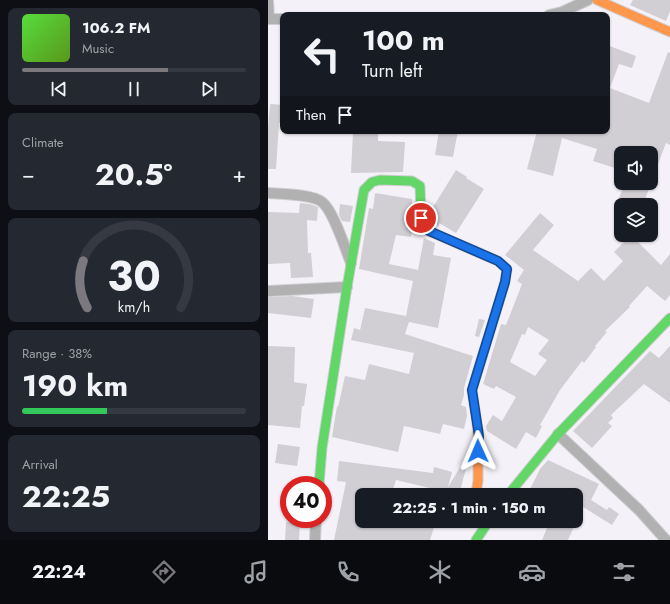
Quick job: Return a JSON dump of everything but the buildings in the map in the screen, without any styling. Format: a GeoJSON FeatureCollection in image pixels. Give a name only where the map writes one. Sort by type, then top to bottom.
{"type":"FeatureCollection","features":[{"type":"Feature","properties":{"kind":"street"},"geometry":{"type":"LineString","coordinates":[[268,0],[268,19],[280,19]]}},
{"type":"Feature","properties":{"kind":"street"},"geometry":{"type":"LineString","coordinates":[[562,12],[588,0]]}},
{"type":"Feature","properties":{"kind":"street"},"geometry":{"type":"LineString","coordinates":[[597,0],[670,32]]}},
{"type":"Feature","properties":{"kind":"street"},"geometry":{"type":"LineString","coordinates":[[320,476],[322,448],[364,190],[372,182],[380,180],[412,181],[420,186],[422,195],[421,218],[427,230],[498,261],[507,269],[505,282],[472,390],[479,436],[477,488]]}},
{"type":"Feature","properties":{"kind":"street"},"geometry":{"type":"LineString","coordinates":[[268,193],[306,196],[322,201],[329,210],[351,263]]}},
{"type":"Feature","properties":{"kind":"street"},"geometry":{"type":"LineString","coordinates":[[268,291],[347,287]]}},
{"type":"Feature","properties":{"kind":"street"},"geometry":{"type":"LineString","coordinates":[[514,488],[558,434],[670,318]]}},
{"type":"Feature","properties":{"kind":"street"},"geometry":{"type":"LineString","coordinates":[[558,434],[639,510],[666,540]]}},
{"type":"Feature","properties":{"kind":"street"},"geometry":{"type":"LineString","coordinates":[[315,540],[316,528]]}},
{"type":"Feature","properties":{"kind":"street"},"geometry":{"type":"LineString","coordinates":[[476,540],[484,528]]}},
{"type":"Feature","properties":{"kind":"traffic: fast"},"geometry":{"type":"LineString","coordinates":[[320,476],[322,448],[364,190],[372,182],[380,180],[412,181],[420,186],[421,214],[424,225],[427,230],[431,232]]}},
{"type":"Feature","properties":{"kind":"traffic: fast"},"geometry":{"type":"LineString","coordinates":[[514,488],[558,434],[670,318]]}},
{"type":"Feature","properties":{"kind":"traffic: fast"},"geometry":{"type":"LineString","coordinates":[[476,540],[484,528]]}},
{"type":"Feature","properties":{"kind":"traffic: slow"},"geometry":{"type":"LineString","coordinates":[[597,0],[670,32]]}},
{"type":"Feature","properties":{"kind":"traffic: slow"},"geometry":{"type":"LineString","coordinates":[[477,488],[478,430]]}},
{"type":"Feature","properties":{"kind":"traffic: jam"},"geometry":{"type":"LineString","coordinates":[[431,232],[498,261],[507,269],[505,282],[472,390],[478,430]]}},
{"type":"Feature","properties":{"kind":"route"},"geometry":{"type":"LineString","coordinates":[[421,218],[427,230],[498,261],[507,269],[505,282],[473,382],[472,390],[479,436],[478,451]]}}]}
